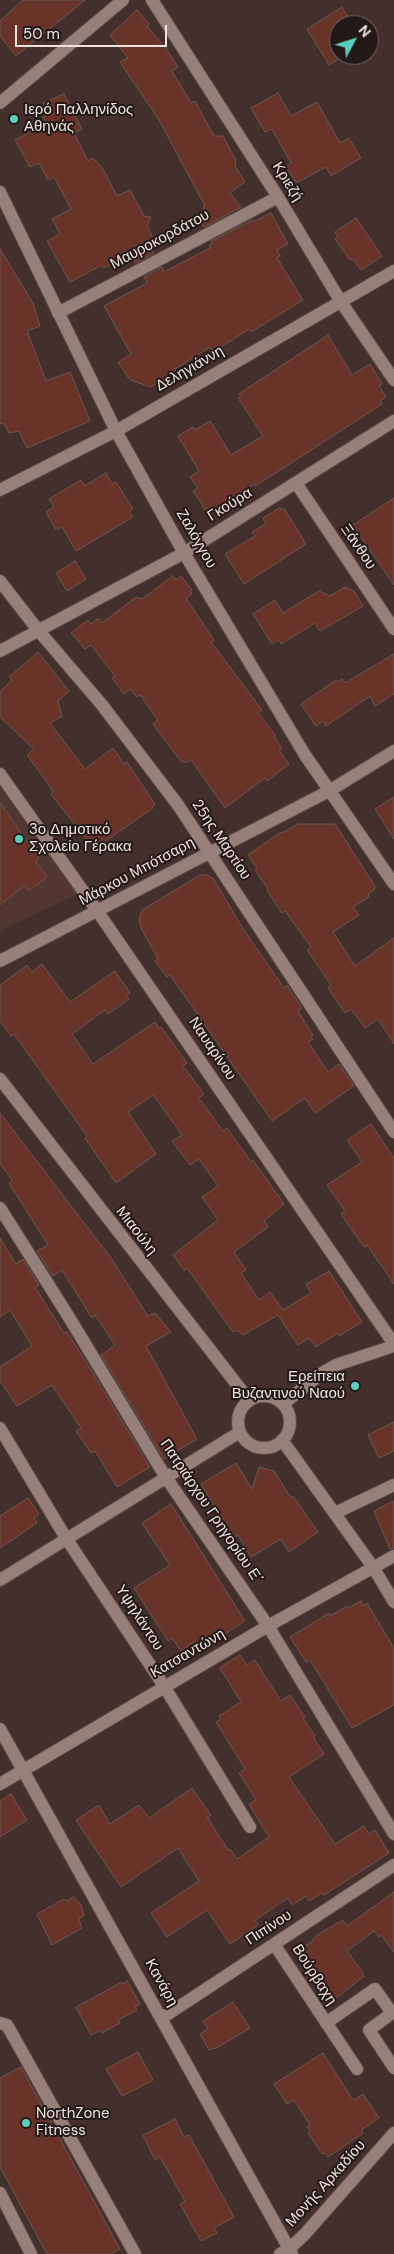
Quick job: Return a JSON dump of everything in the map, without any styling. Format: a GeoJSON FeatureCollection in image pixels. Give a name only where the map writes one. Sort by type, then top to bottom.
{"type":"FeatureCollection","features":[{"type":"Feature","properties":{"kind":"street"},"geometry":{"type":"LineString","coordinates":[[0,103],[124,0]]}},
{"type":"Feature","properties":{"kind":"street","name":"Κριεζή"},"geometry":{"type":"LineString","coordinates":[[152,0],[278,196],[341,302],[394,380]]}},
{"type":"Feature","properties":{"kind":"street","name":"Ζαλόγγου"},"geometry":{"type":"LineString","coordinates":[[0,192],[116,431],[184,553],[305,755],[394,884]]}},
{"type":"Feature","properties":{"kind":"street","name":"Μαυροκορδάτου"},"geometry":{"type":"LineString","coordinates":[[58,312],[278,196]]}},
{"type":"Feature","properties":{"kind":"street","name":"Δεληγιάννη"},"geometry":{"type":"LineString","coordinates":[[0,490],[116,431],[394,272]]}},
{"type":"Feature","properties":{"kind":"street","name":"Γκούρα"},"geometry":{"type":"LineString","coordinates":[[0,651],[184,553],[394,422]]}},
{"type":"Feature","properties":{"kind":"street","name":"Ξάνθου"},"geometry":{"type":"LineString","coordinates":[[296,483],[394,629]]}},
{"type":"Feature","properties":{"kind":"street","name":"25ης Μαρτίου"},"geometry":{"type":"LineString","coordinates":[[0,581],[38,630],[107,712],[178,805],[394,1132]]}},
{"type":"Feature","properties":{"kind":"street","name":"Μάρκου Μπότσαρη"},"geometry":{"type":"LineString","coordinates":[[0,962],[98,912],[209,851],[329,790],[394,751]]}},
{"type":"Feature","properties":{"kind":"street","name":"Ναυαρίνου"},"geometry":{"type":"LineString","coordinates":[[0,774],[98,912],[394,1345]]}},
{"type":"Feature","properties":{"kind":"street","name":"Μιαούλη"},"geometry":{"type":"LineString","coordinates":[[0,1079],[115,1230],[249,1400]]}},
{"type":"Feature","properties":{"kind":"street","name":"Πατριάρχου Γρηγορίου Ε΄"},"geometry":{"type":"LineString","coordinates":[[0,1208],[165,1476],[268,1626],[394,1834]]}},
{"type":"Feature","properties":{"kind":"street"},"geometry":{"type":"LineString","coordinates":[[283,1404],[322,1373],[394,1345]]}},
{"type":"Feature","properties":{"kind":"street"},"geometry":{"type":"LineString","coordinates":[[260,1396],[268,1396],[283,1404],[290,1419],[289,1428],[282,1440],[273,1446],[264,1448],[248,1442],[240,1432],[238,1419],[240,1411],[249,1400],[260,1396]]}},
{"type":"Feature","properties":{"kind":"street","name":"Υψηλάντου"},"geometry":{"type":"LineString","coordinates":[[0,1428],[66,1538],[164,1686],[250,1827]]}},
{"type":"Feature","properties":{"kind":"street"},"geometry":{"type":"LineString","coordinates":[[0,1580],[165,1476],[240,1432]]}},
{"type":"Feature","properties":{"kind":"street"},"geometry":{"type":"LineString","coordinates":[[282,1440],[373,1567],[394,1602]]}},
{"type":"Feature","properties":{"kind":"street"},"geometry":{"type":"LineString","coordinates":[[335,1513],[394,1485]]}},
{"type":"Feature","properties":{"kind":"street","name":"Κατσαντώνη"},"geometry":{"type":"LineString","coordinates":[[0,1784],[164,1686],[394,1556]]}},
{"type":"Feature","properties":{"kind":"street","name":"Κανάρη"},"geometry":{"type":"LineString","coordinates":[[0,1729],[162,2018],[287,2252]]}},
{"type":"Feature","properties":{"kind":"street","name":"Πιπίνου"},"geometry":{"type":"LineString","coordinates":[[162,2018],[394,1865]]}},
{"type":"Feature","properties":{"kind":"street","name":"Βούρβαχη"},"geometry":{"type":"LineString","coordinates":[[274,1944],[357,2069]]}},
{"type":"Feature","properties":{"kind":"street","name":"Βούρβαχη"},"geometry":{"type":"LineString","coordinates":[[326,2023],[375,1989],[392,2012],[369,2030],[394,2068]]}},
{"type":"Feature","properties":{"kind":"street"},"geometry":{"type":"LineString","coordinates":[[0,2023],[7,2025],[135,2254]]}},
{"type":"Feature","properties":{"kind":"street","name":"Μονής Αρκαδίου"},"geometry":{"type":"LineString","coordinates":[[287,2252],[394,2133]]}},
{"type":"Feature","properties":{"kind":"street"},"geometry":{"type":"LineString","coordinates":[[0,2193],[31,2254]]}},
{"type":"Feature","properties":{"kind":"shaded area","name":"3ο Δημοτικό Σχολείο Γέρακα"},"geometry":{"type":"Polygon","coordinates":[[[0,785],[78,894],[0,931],[0,785]]]}},
{"type":"Feature","properties":{"kind":"building"},"geometry":{"type":"Polygon","coordinates":[[[23,0],[85,0],[16,56],[0,36],[0,21],[23,0]]]}},
{"type":"Feature","properties":{"kind":"building"},"geometry":{"type":"Polygon","coordinates":[[[342,7],[347,15],[329,15],[342,7]]]}},
{"type":"Feature","properties":{"kind":"building"},"geometry":{"type":"Polygon","coordinates":[[[137,10],[149,24],[147,26],[165,47],[178,67],[172,71],[191,103],[195,101],[214,136],[223,136],[236,161],[235,166],[245,182],[230,193],[241,207],[204,227],[197,215],[205,211],[203,207],[205,206],[159,120],[120,62],[128,58],[110,35],[137,10]]]}},
{"type":"Feature","properties":{"kind":"building"},"geometry":{"type":"Polygon","coordinates":[[[329,15],[329,65],[307,29],[329,15]]]}},
{"type":"Feature","properties":{"kind":"building"},"geometry":{"type":"Polygon","coordinates":[[[278,93],[291,116],[317,102],[340,143],[349,138],[361,158],[331,176],[326,167],[296,183],[286,166],[291,163],[272,129],[265,132],[251,108],[278,93]]]}},
{"type":"Feature","properties":{"kind":"building"},"geometry":{"type":"Polygon","coordinates":[[[64,94],[82,129],[74,133],[88,161],[93,158],[103,169],[117,196],[130,190],[144,216],[151,217],[147,226],[154,240],[148,243],[154,253],[136,263],[130,253],[104,268],[102,265],[70,282],[47,241],[60,234],[52,219],[71,209],[54,177],[48,180],[39,163],[30,167],[15,140],[47,124],[43,117],[47,115],[45,111],[47,110],[43,103],[64,94]]]}},
{"type":"Feature","properties":{"kind":"building"},"geometry":{"type":"Polygon","coordinates":[[[271,213],[288,244],[277,250],[280,256],[277,258],[303,300],[251,332],[249,329],[213,352],[210,347],[151,387],[130,380],[118,362],[131,354],[104,306],[147,283],[144,277],[162,267],[164,272],[210,248],[211,241],[252,220],[253,222],[271,213]]]}},
{"type":"Feature","properties":{"kind":"building"},"geometry":{"type":"Polygon","coordinates":[[[356,218],[382,256],[361,270],[353,259],[350,260],[335,239],[338,237],[335,232],[356,218]]]}},
{"type":"Feature","properties":{"kind":"building"},"geometry":{"type":"Polygon","coordinates":[[[0,249],[33,303],[40,326],[27,331],[46,381],[70,372],[90,421],[27,448],[19,431],[9,433],[4,423],[0,424],[0,249]]]}},
{"type":"Feature","properties":{"kind":"building"},"geometry":{"type":"Polygon","coordinates":[[[328,335],[352,375],[370,364],[382,384],[379,386],[386,397],[380,401],[382,404],[208,514],[193,491],[198,488],[190,477],[199,471],[178,436],[193,427],[195,430],[210,421],[231,455],[263,436],[238,398],[241,396],[239,394],[328,335]]]}},
{"type":"Feature","properties":{"kind":"building"},"geometry":{"type":"Polygon","coordinates":[[[106,473],[112,484],[116,482],[133,509],[129,512],[133,517],[76,551],[62,527],[56,530],[46,512],[54,507],[49,499],[81,480],[85,486],[106,473]]]}},
{"type":"Feature","properties":{"kind":"building"},"geometry":{"type":"Polygon","coordinates":[[[394,498],[394,585],[353,525],[394,498]]]}},
{"type":"Feature","properties":{"kind":"building"},"geometry":{"type":"Polygon","coordinates":[[[280,508],[281,510],[284,508],[306,544],[244,584],[225,554],[255,536],[252,532],[266,524],[263,518],[280,508]]]}},
{"type":"Feature","properties":{"kind":"building"},"geometry":{"type":"Polygon","coordinates":[[[75,561],[86,579],[67,591],[56,573],[75,561]]]}},
{"type":"Feature","properties":{"kind":"building"},"geometry":{"type":"Polygon","coordinates":[[[173,576],[176,580],[181,576],[192,590],[190,591],[192,594],[186,598],[214,640],[211,642],[262,710],[258,713],[276,736],[274,737],[282,748],[279,750],[289,764],[267,781],[265,778],[225,808],[191,760],[186,763],[182,762],[164,739],[153,724],[158,720],[140,695],[137,697],[130,689],[124,694],[112,678],[115,676],[91,645],[85,649],[71,633],[88,620],[91,624],[98,618],[102,623],[136,597],[142,599],[173,576]]]}},
{"type":"Feature","properties":{"kind":"building"},"geometry":{"type":"Polygon","coordinates":[[[345,587],[354,591],[363,606],[320,631],[315,623],[281,644],[279,640],[272,644],[253,614],[275,600],[283,613],[319,591],[330,596],[345,587]]]}},
{"type":"Feature","properties":{"kind":"building"},"geometry":{"type":"Polygon","coordinates":[[[38,652],[69,691],[58,701],[62,716],[50,723],[85,769],[113,748],[124,764],[127,762],[155,804],[153,808],[94,849],[51,794],[53,792],[47,782],[27,755],[34,749],[0,717],[0,692],[12,680],[9,677],[38,652]]]}},
{"type":"Feature","properties":{"kind":"building"},"geometry":{"type":"Polygon","coordinates":[[[394,654],[394,694],[375,706],[370,696],[326,726],[323,721],[316,726],[301,704],[336,680],[338,682],[342,679],[345,683],[394,654]]]}},
{"type":"Feature","properties":{"kind":"building"},"geometry":{"type":"Polygon","coordinates":[[[394,797],[394,839],[375,809],[394,797]]]}},
{"type":"Feature","properties":{"kind":"building"},"geometry":{"type":"Polygon","coordinates":[[[0,803],[39,858],[35,861],[47,877],[29,891],[25,885],[0,905],[0,803]]]}},
{"type":"Feature","properties":{"kind":"building"},"geometry":{"type":"Polygon","coordinates":[[[298,824],[335,824],[375,886],[375,889],[368,894],[369,897],[353,907],[359,915],[333,932],[355,966],[394,938],[394,1044],[378,1019],[365,1028],[351,1009],[345,1013],[328,988],[331,985],[307,950],[311,947],[285,911],[282,913],[255,870],[257,868],[248,855],[281,832],[298,824]]]}},
{"type":"Feature","properties":{"kind":"building"},"geometry":{"type":"Polygon","coordinates":[[[200,875],[207,875],[213,878],[242,927],[284,988],[287,985],[302,1008],[298,1011],[313,1035],[311,1036],[313,1039],[308,1042],[328,1072],[339,1064],[354,1086],[315,1113],[305,1098],[272,1121],[170,975],[167,977],[155,961],[158,959],[142,930],[139,920],[142,910],[200,875]]]}},
{"type":"Feature","properties":{"kind":"building"},"geometry":{"type":"Polygon","coordinates":[[[42,964],[70,1002],[115,971],[130,993],[126,996],[129,999],[108,1014],[105,1010],[72,1034],[93,1064],[155,1022],[159,1028],[161,1027],[187,1063],[183,1066],[204,1094],[199,1098],[223,1131],[227,1128],[251,1162],[253,1160],[284,1204],[264,1221],[268,1227],[234,1252],[246,1270],[241,1273],[259,1300],[270,1292],[283,1310],[311,1293],[306,1284],[329,1271],[362,1322],[339,1336],[338,1333],[316,1347],[309,1338],[298,1345],[278,1315],[243,1335],[237,1330],[233,1332],[187,1268],[184,1270],[173,1255],[218,1220],[202,1197],[218,1186],[199,1159],[190,1165],[172,1141],[182,1135],[153,1095],[128,1112],[156,1154],[116,1183],[85,1138],[87,1136],[14,1034],[11,1036],[0,1021],[0,985],[27,965],[32,972],[42,964]]]}},
{"type":"Feature","properties":{"kind":"building"},"geometry":{"type":"Polygon","coordinates":[[[0,1113],[111,1258],[148,1316],[155,1313],[171,1332],[146,1346],[197,1439],[164,1459],[101,1355],[115,1345],[95,1315],[92,1318],[62,1270],[53,1276],[37,1251],[48,1245],[9,1183],[12,1180],[0,1164],[0,1113]]]}},
{"type":"Feature","properties":{"kind":"building"},"geometry":{"type":"Polygon","coordinates":[[[371,1124],[394,1158],[394,1284],[367,1245],[364,1247],[341,1214],[345,1211],[327,1185],[362,1162],[347,1140],[371,1124]]]}},
{"type":"Feature","properties":{"kind":"building"},"geometry":{"type":"Polygon","coordinates":[[[0,1238],[16,1264],[23,1259],[39,1285],[35,1287],[64,1333],[67,1332],[150,1467],[117,1487],[95,1451],[91,1453],[76,1431],[81,1428],[52,1385],[17,1406],[0,1381],[0,1367],[32,1346],[10,1310],[0,1317],[0,1238]]]}},
{"type":"Feature","properties":{"kind":"building"},"geometry":{"type":"Polygon","coordinates":[[[394,1422],[394,1451],[379,1458],[368,1435],[394,1422]]]}},
{"type":"Feature","properties":{"kind":"building"},"geometry":{"type":"Polygon","coordinates":[[[236,1463],[252,1489],[259,1467],[274,1471],[291,1498],[293,1496],[318,1532],[289,1552],[281,1539],[251,1557],[238,1535],[234,1538],[201,1484],[236,1463]]]}},
{"type":"Feature","properties":{"kind":"building"},"geometry":{"type":"Polygon","coordinates":[[[28,1498],[39,1514],[34,1518],[37,1523],[0,1548],[0,1516],[28,1498]]]}},
{"type":"Feature","properties":{"kind":"building"},"geometry":{"type":"Polygon","coordinates":[[[394,1501],[394,1548],[390,1549],[374,1511],[394,1501]]]}},
{"type":"Feature","properties":{"kind":"building"},"geometry":{"type":"Polygon","coordinates":[[[171,1504],[245,1621],[218,1638],[215,1634],[198,1645],[195,1641],[181,1651],[172,1638],[168,1641],[134,1588],[170,1565],[142,1523],[171,1504]]]}},
{"type":"Feature","properties":{"kind":"building"},"geometry":{"type":"Polygon","coordinates":[[[361,1601],[363,1606],[367,1603],[394,1648],[394,1705],[352,1728],[310,1660],[306,1662],[290,1637],[329,1613],[330,1616],[347,1606],[348,1608],[361,1601]]]}},
{"type":"Feature","properties":{"kind":"building"},"geometry":{"type":"Polygon","coordinates":[[[240,1655],[247,1665],[255,1660],[281,1701],[290,1695],[315,1736],[313,1737],[324,1754],[289,1777],[335,1844],[364,1826],[369,1834],[375,1830],[389,1853],[324,1895],[322,1893],[309,1901],[306,1896],[292,1905],[288,1898],[255,1920],[258,1925],[230,1944],[207,1910],[167,1937],[151,1913],[199,1881],[178,1848],[121,1887],[76,1820],[99,1805],[110,1824],[139,1805],[149,1818],[192,1788],[211,1815],[207,1817],[228,1850],[230,1849],[237,1859],[269,1837],[249,1804],[256,1800],[239,1773],[245,1769],[216,1722],[221,1719],[219,1716],[241,1702],[220,1668],[240,1655]]]}},
{"type":"Feature","properties":{"kind":"building"},"geometry":{"type":"Polygon","coordinates":[[[11,1794],[27,1820],[0,1837],[0,1801],[11,1794]]]}},
{"type":"Feature","properties":{"kind":"building"},"geometry":{"type":"Polygon","coordinates":[[[394,1892],[394,1952],[381,1935],[379,1937],[374,1931],[347,1951],[364,1976],[334,2000],[329,1995],[326,1997],[313,1978],[316,1975],[299,1950],[313,1941],[320,1933],[343,1920],[347,1926],[394,1892]]]}},
{"type":"Feature","properties":{"kind":"building"},"geometry":{"type":"Polygon","coordinates":[[[74,1897],[81,1905],[84,1915],[79,1919],[82,1928],[52,1945],[37,1914],[64,1899],[66,1901],[74,1897]]]}},
{"type":"Feature","properties":{"kind":"building"},"geometry":{"type":"Polygon","coordinates":[[[127,1981],[140,2004],[135,2007],[137,2010],[118,2020],[120,2023],[102,2033],[101,2030],[91,2035],[76,2007],[127,1981]]]}},
{"type":"Feature","properties":{"kind":"building"},"geometry":{"type":"Polygon","coordinates":[[[233,2002],[250,2028],[215,2049],[209,2050],[200,2034],[208,2029],[203,2021],[233,2002]]]}},
{"type":"Feature","properties":{"kind":"building"},"geometry":{"type":"Polygon","coordinates":[[[138,2052],[153,2080],[122,2096],[106,2069],[138,2052]]]}},
{"type":"Feature","properties":{"kind":"building"},"geometry":{"type":"Polygon","coordinates":[[[323,2053],[351,2097],[354,2100],[363,2094],[379,2118],[361,2130],[363,2133],[328,2157],[325,2153],[322,2154],[308,2133],[310,2131],[307,2127],[310,2125],[294,2100],[287,2104],[274,2084],[323,2053]]]}},
{"type":"Feature","properties":{"kind":"building","name":"NorthZone Fitness"},"geometry":{"type":"Polygon","coordinates":[[[21,2067],[120,2249],[111,2254],[47,2254],[0,2167],[0,2078],[21,2067]]]}},
{"type":"Feature","properties":{"kind":"building"},"geometry":{"type":"Polygon","coordinates":[[[175,2119],[184,2137],[189,2135],[234,2217],[214,2228],[217,2233],[201,2241],[180,2204],[185,2201],[160,2157],[155,2160],[143,2135],[175,2119]]]}},
{"type":"Feature","properties":{"kind":"place","name":"Ιερό Παλληνίδος Αθηνάς"},"geometry":{"type":"Point","coordinates":[14,119]}},
{"type":"Feature","properties":{"kind":"place","name":"3ο Δημοτικό Σχολείο Γέρακα"},"geometry":{"type":"Point","coordinates":[19,839]}},
{"type":"Feature","properties":{"kind":"place","name":"Ερείπεια Βυζαντινού Ναού"},"geometry":{"type":"Point","coordinates":[355,1386]}},
{"type":"Feature","properties":{"kind":"place","name":"NorthZone Fitness"},"geometry":{"type":"Point","coordinates":[26,2123]}}]}
